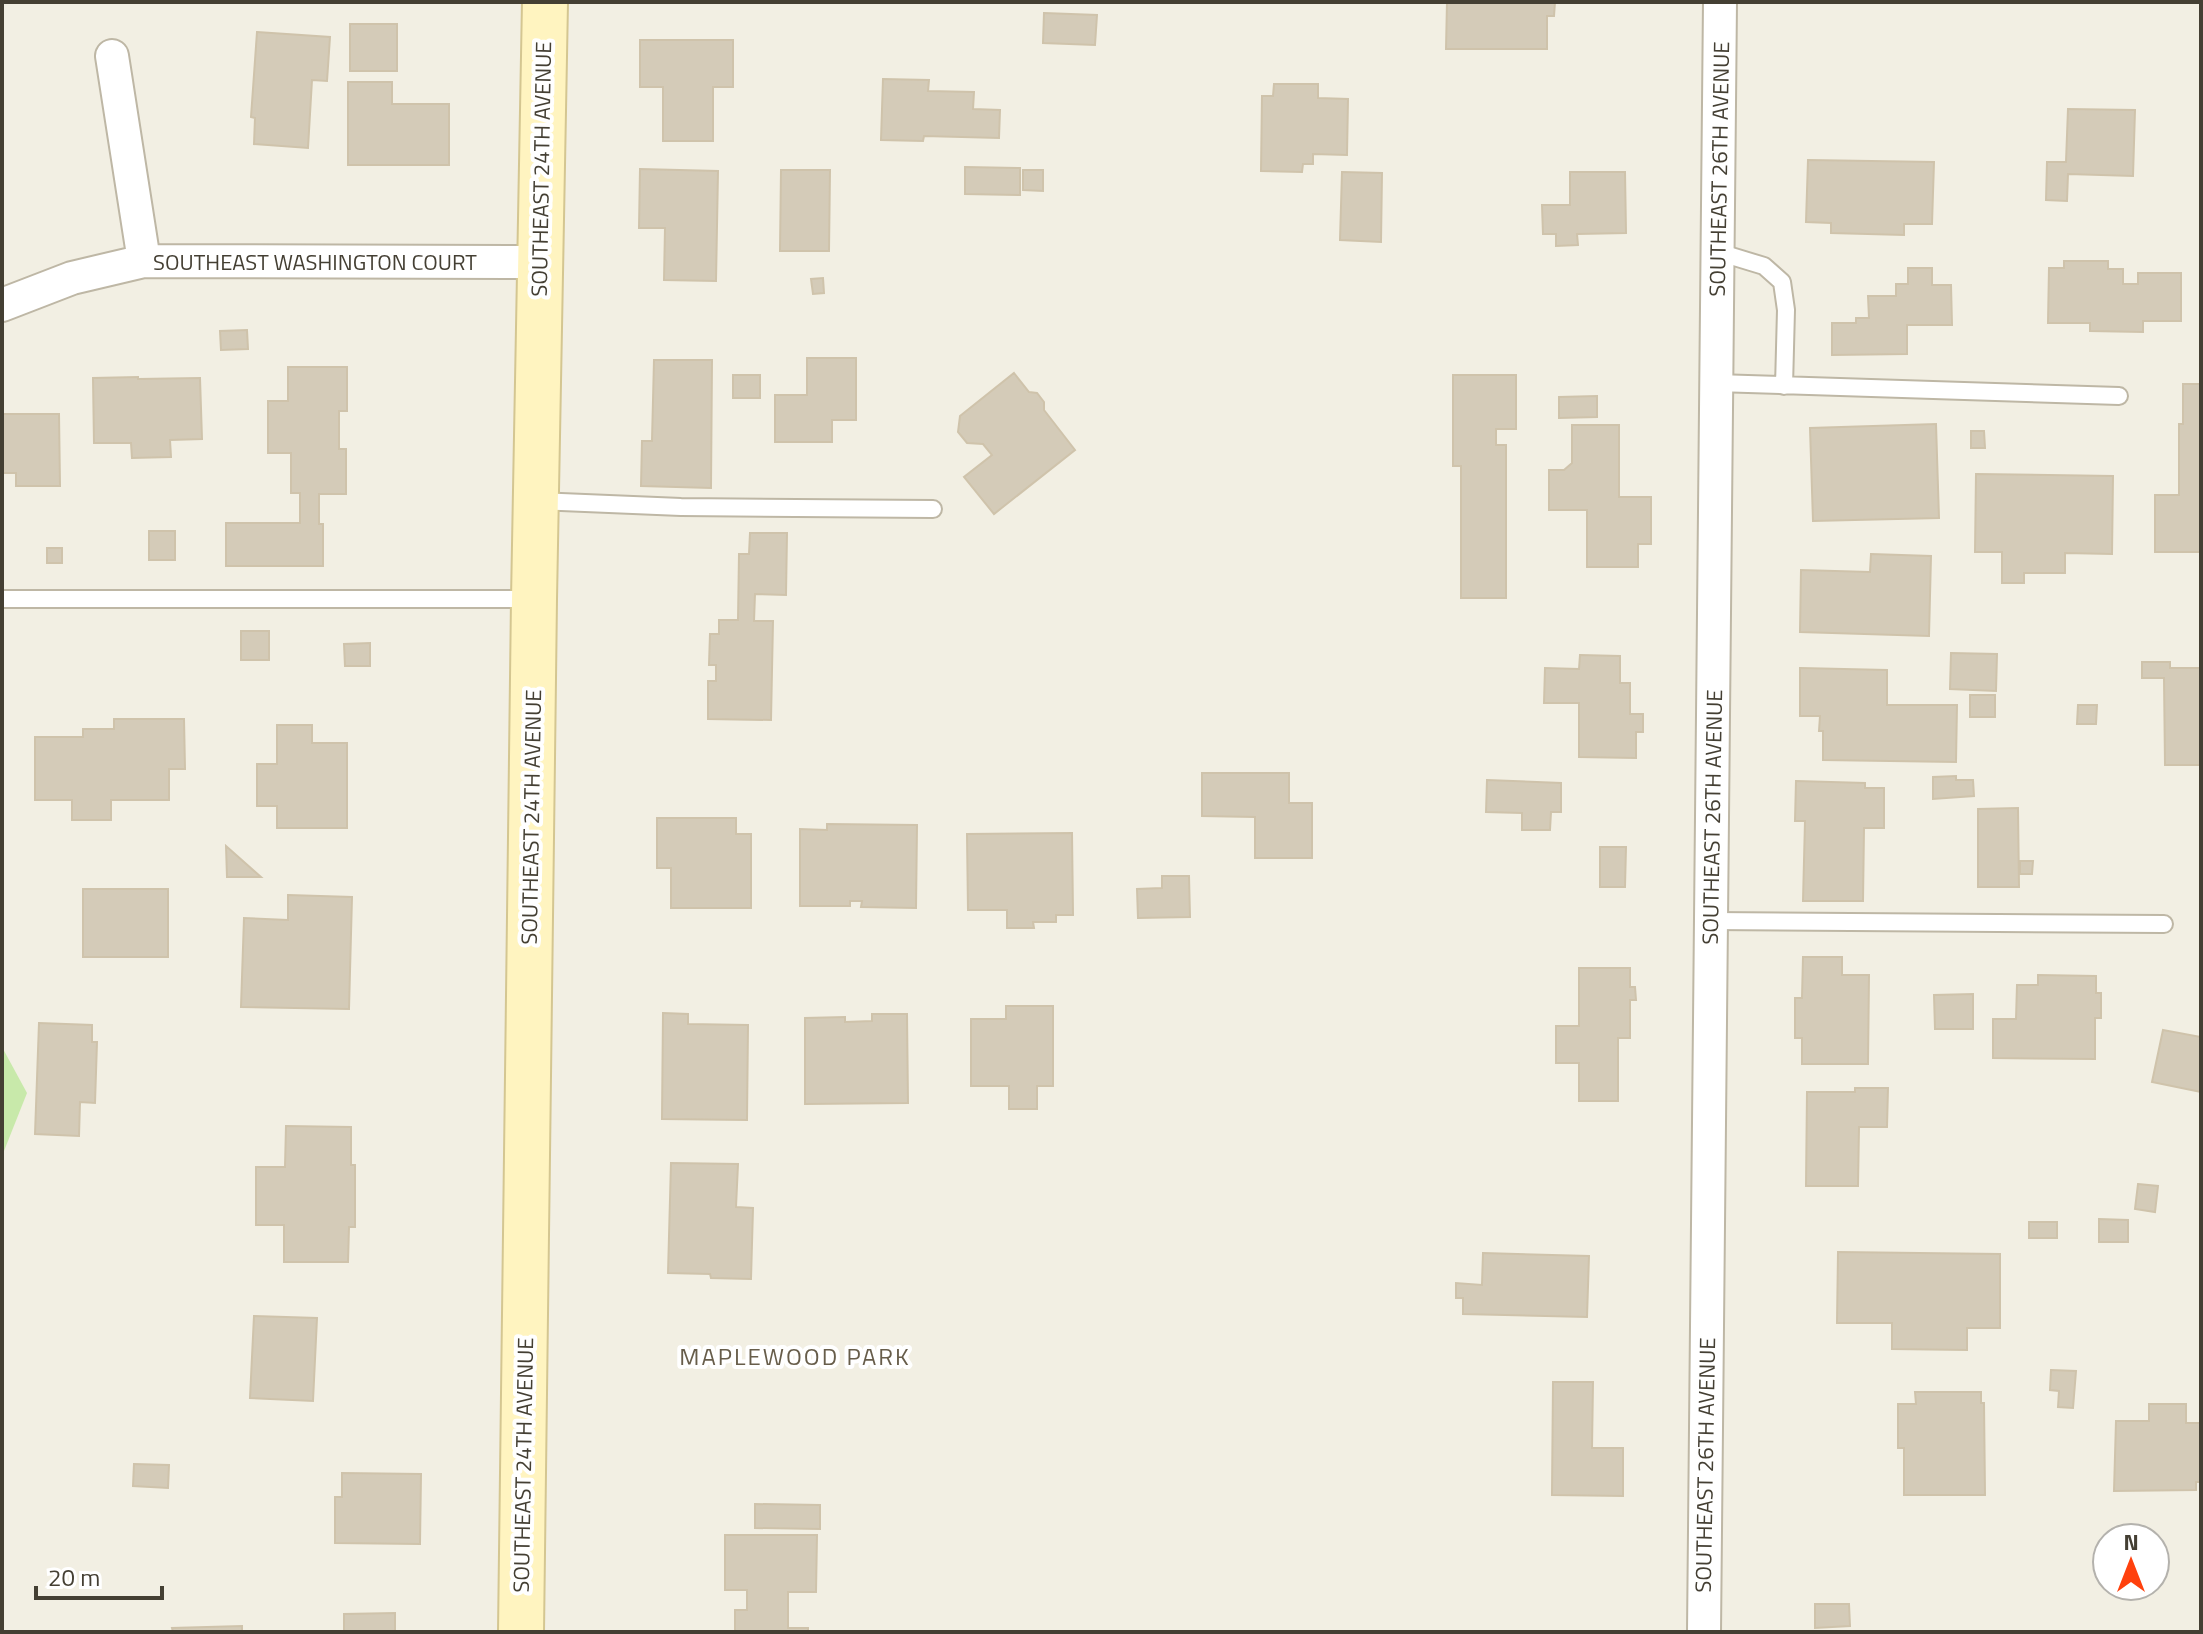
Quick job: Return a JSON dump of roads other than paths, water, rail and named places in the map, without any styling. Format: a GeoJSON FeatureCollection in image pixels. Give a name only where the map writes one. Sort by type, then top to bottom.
{"type":"FeatureCollection","features":[{"type":"Feature","properties":{"kind":"street","name":"SOUTHEAST 24TH AVENUE"},"geometry":{"type":"LineString","coordinates":[[521,1632],[545,2]]}},
{"type":"Feature","properties":{"kind":"street","name":"SOUTHEAST 26TH AVENUE"},"geometry":{"type":"LineString","coordinates":[[1704,1632],[1720,2]]}},
{"type":"Feature","properties":{"kind":"street"},"geometry":{"type":"LineString","coordinates":[[112,56],[144,261]]}},
{"type":"Feature","properties":{"kind":"street","name":"SOUTHEAST WASHINGTON COURT"},"geometry":{"type":"LineString","coordinates":[[2,305],[72,278],[144,261],[539,262]]}},
{"type":"Feature","properties":{"kind":"lane"},"geometry":{"type":"LineString","coordinates":[[1718,252],[1764,266],[1782,282],[1786,310],[1784,386]]}},
{"type":"Feature","properties":{"kind":"lane"},"geometry":{"type":"LineString","coordinates":[[1716,383],[2119,396]]}},
{"type":"Feature","properties":{"kind":"lane"},"geometry":{"type":"LineString","coordinates":[[536,501],[681,507],[933,509]]}},
{"type":"Feature","properties":{"kind":"lane"},"geometry":{"type":"LineString","coordinates":[[2,599],[534,599]]}},
{"type":"Feature","properties":{"kind":"lane"},"geometry":{"type":"LineString","coordinates":[[1711,921],[2164,924]]}},
{"type":"Feature","properties":{"kind":"district","name":"MAPLEWOOD PARK"},"geometry":{"type":"Point","coordinates":[795,1356]}}]}
